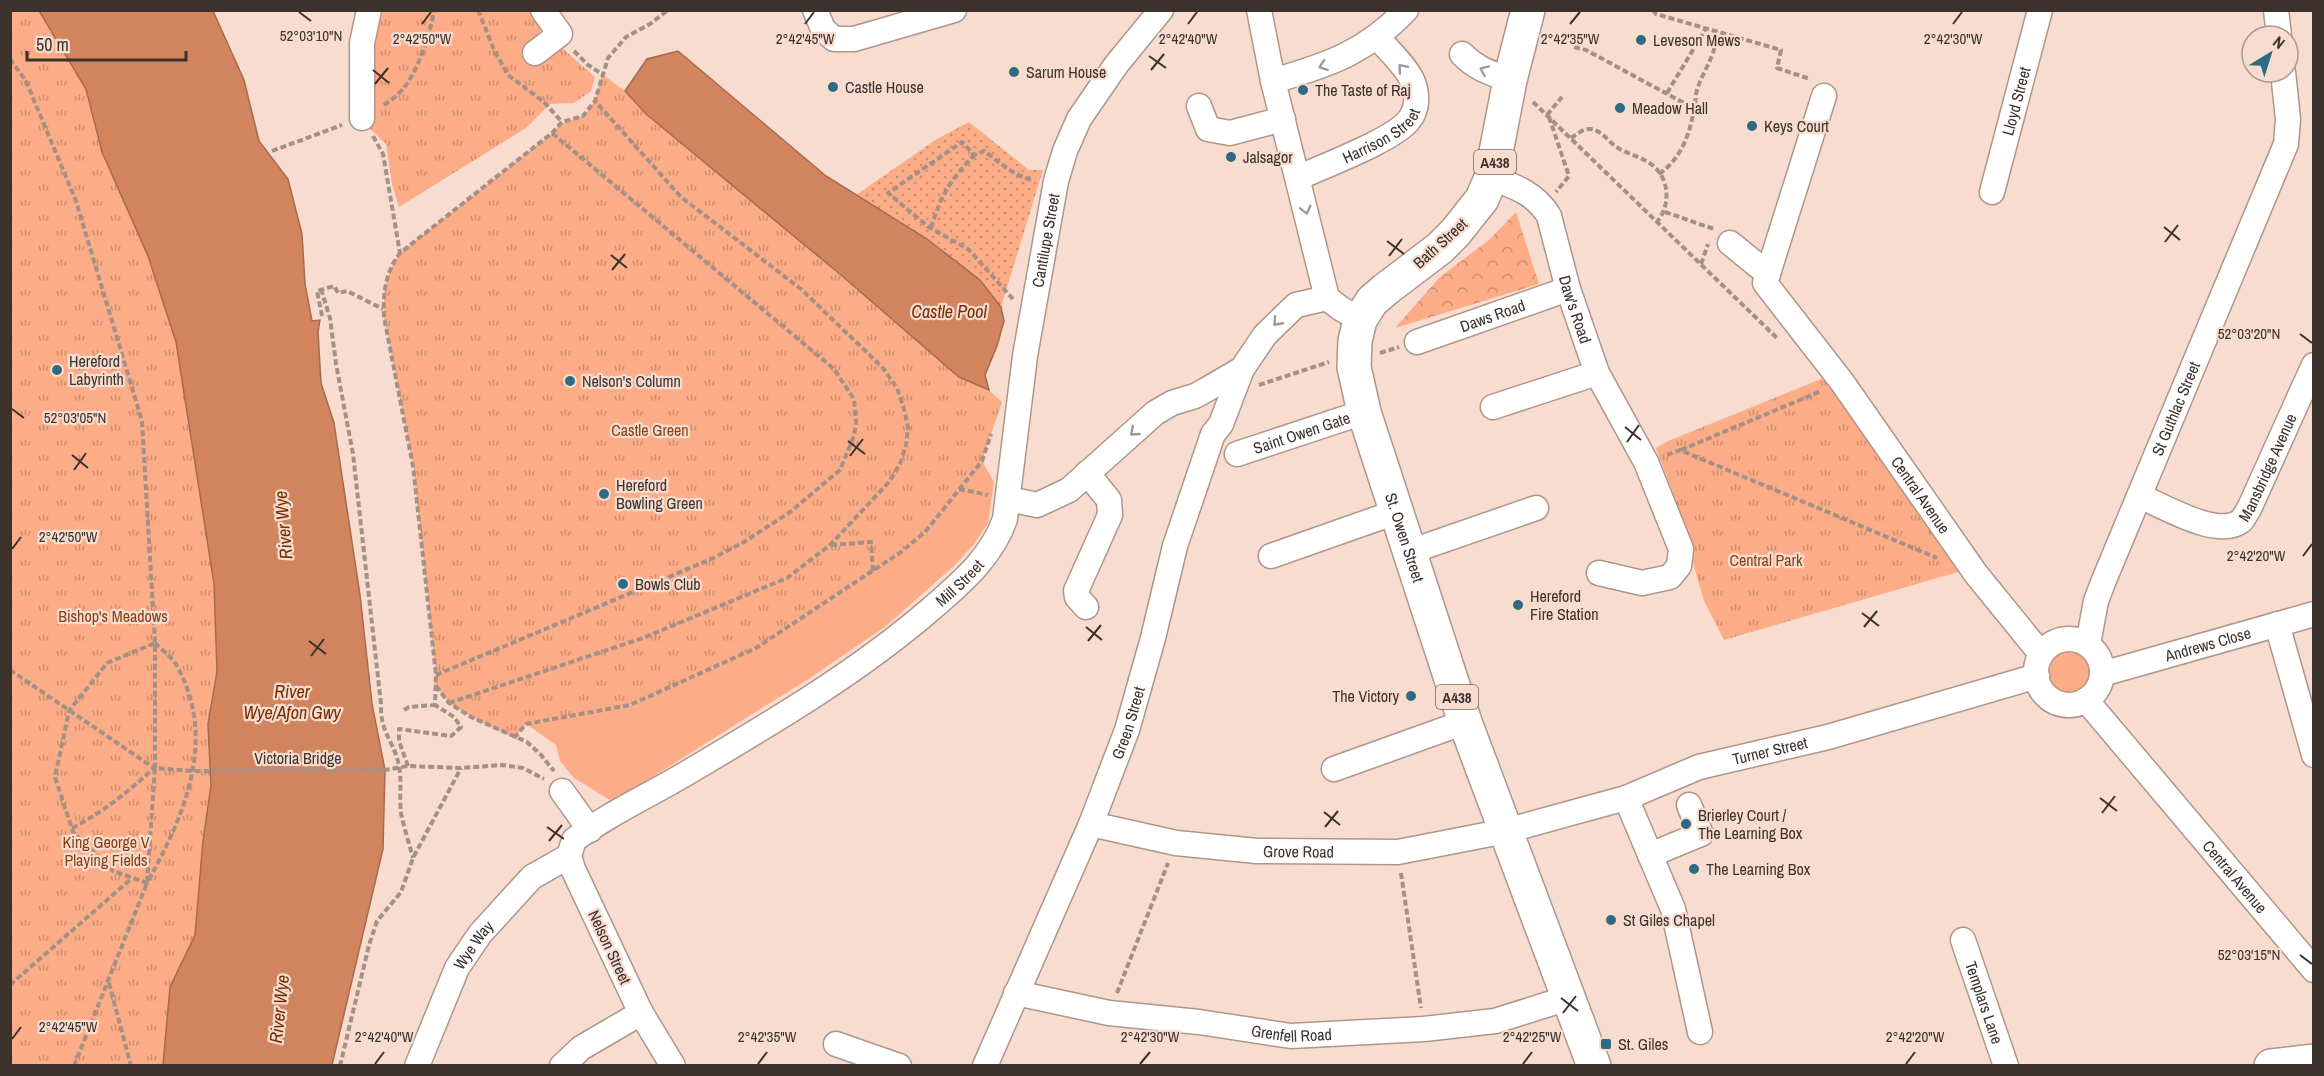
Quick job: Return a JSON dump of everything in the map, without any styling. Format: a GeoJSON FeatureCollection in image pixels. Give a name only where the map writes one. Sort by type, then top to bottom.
{"type":"FeatureCollection","features":[{"type":"Feature","properties":{"kind":"highway","name":"Bath Street"},"geometry":{"type":"LineString","coordinates":[[1360,320],[1372,301],[1440,248],[1482,199],[1491,178],[1510,80],[1528,10]]}},
{"type":"Feature","properties":{"kind":"highway","name":"St. Owen Street"},"geometry":{"type":"LineString","coordinates":[[1360,320],[1355,341],[1354,367],[1364,412],[1465,722],[1594,1065]]}},
{"type":"Feature","properties":{"kind":"highway"},"geometry":{"type":"LineString","coordinates":[[2271,1065],[2313,1061]]}},
{"type":"Feature","properties":{"kind":"street"},"geometry":{"type":"LineString","coordinates":[[362,118],[362,43],[369,10]]}},
{"type":"Feature","properties":{"kind":"street"},"geometry":{"type":"LineString","coordinates":[[535,53],[560,34],[543,10]]}},
{"type":"Feature","properties":{"kind":"street"},"geometry":{"type":"LineString","coordinates":[[819,20],[834,39],[854,39],[954,10]]}},
{"type":"Feature","properties":{"kind":"street","name":"Cantilupe Street"},"geometry":{"type":"LineString","coordinates":[[1009,499],[1025,356],[1056,182],[1065,152],[1079,119],[1116,65],[1161,10]]}},
{"type":"Feature","properties":{"kind":"street"},"geometry":{"type":"LineString","coordinates":[[1259,10],[1273,81],[1327,298],[1360,320]]}},
{"type":"Feature","properties":{"kind":"street"},"geometry":{"type":"LineString","coordinates":[[1273,81],[1326,66],[1344,58],[1377,37],[1406,10]]}},
{"type":"Feature","properties":{"kind":"street","name":"Lloyd Street"},"geometry":{"type":"LineString","coordinates":[[1992,192],[2040,10]]}},
{"type":"Feature","properties":{"kind":"street","name":"Harrison Street"},"geometry":{"type":"LineString","coordinates":[[1298,178],[1400,130],[1411,119],[1416,106],[1411,79],[1377,37]]}},
{"type":"Feature","properties":{"kind":"street"},"geometry":{"type":"LineString","coordinates":[[1462,54],[1483,70],[1510,80]]}},
{"type":"Feature","properties":{"kind":"street","name":"St Guthlac Street"},"geometry":{"type":"LineString","coordinates":[[2088,644],[2096,601],[2286,144],[2288,119],[2284,84]]}},
{"type":"Feature","properties":{"kind":"street"},"geometry":{"type":"LineString","coordinates":[[1730,243],[1768,274],[1824,96]]}},
{"type":"Feature","properties":{"kind":"street"},"geometry":{"type":"LineString","coordinates":[[1199,106],[1208,129],[1230,133],[1283,119]]}},
{"type":"Feature","properties":{"kind":"street"},"geometry":{"type":"LineString","coordinates":[[1491,178],[1522,190],[1543,206]]}},
{"type":"Feature","properties":{"kind":"street","name":"Daw's Road"},"geometry":{"type":"LineString","coordinates":[[1543,206],[1554,231],[1568,289],[1598,373],[1646,462],[1681,549],[1679,566],[1670,577],[1642,583],[1599,573]]}},
{"type":"Feature","properties":{"kind":"street","name":"Central Avenue"},"geometry":{"type":"LineString","coordinates":[[1768,274],[1765,283],[1842,382],[2039,665]]}},
{"type":"Feature","properties":{"kind":"street","name":"Daws Road"},"geometry":{"type":"LineString","coordinates":[[1417,342],[1568,289]]}},
{"type":"Feature","properties":{"kind":"street"},"geometry":{"type":"LineString","coordinates":[[1009,499],[1036,505],[1069,490],[1155,413],[1172,403],[1201,393],[1242,369],[1265,335],[1284,314],[1296,305],[1327,298]]}},
{"type":"Feature","properties":{"kind":"street","name":"Mansbridge Avenue"},"geometry":{"type":"LineString","coordinates":[[2139,496],[2203,524],[2230,526],[2241,520],[2249,509],[2308,388],[2313,365]]}},
{"type":"Feature","properties":{"kind":"street","name":"Green Street"},"geometry":{"type":"LineString","coordinates":[[985,1065],[1091,824],[1127,730],[1153,638],[1175,546],[1213,434],[1221,424],[1242,369]]}},
{"type":"Feature","properties":{"kind":"street"},"geometry":{"type":"LineString","coordinates":[[1493,407],[1598,373]]}},
{"type":"Feature","properties":{"kind":"street"},"geometry":{"type":"LineString","coordinates":[[1182,400],[1196,404],[1205,412],[1212,425],[1213,434]]}},
{"type":"Feature","properties":{"kind":"street","name":"Saint Owen Gate"},"geometry":{"type":"LineString","coordinates":[[1237,454],[1364,412]]}},
{"type":"Feature","properties":{"kind":"street"},"geometry":{"type":"LineString","coordinates":[[1086,607],[1077,597],[1076,591],[1110,515],[1109,500],[1087,473]]}},
{"type":"Feature","properties":{"kind":"street","name":"Mill Street"},"geometry":{"type":"LineString","coordinates":[[590,830],[819,692],[896,639],[967,577],[987,554],[999,536],[1009,499]]}},
{"type":"Feature","properties":{"kind":"street"},"geometry":{"type":"LineString","coordinates":[[1409,552],[1536,508]]}},
{"type":"Feature","properties":{"kind":"street"},"geometry":{"type":"LineString","coordinates":[[1270,556],[1396,513]]}},
{"type":"Feature","properties":{"kind":"street","name":"Andrews Close"},"geometry":{"type":"LineString","coordinates":[[2102,674],[2313,614]]}},
{"type":"Feature","properties":{"kind":"street"},"geometry":{"type":"LineString","coordinates":[[2277,624],[2313,755]]}},
{"type":"Feature","properties":{"kind":"street"},"geometry":{"type":"LineString","coordinates":[[2078,640],[2088,644],[2099,657],[2102,674],[2094,693],[2086,700],[2076,704],[2065,704],[2055,701],[2040,686],[2039,665],[2048,646],[2057,641],[2078,640]]}},
{"type":"Feature","properties":{"kind":"street","name":"Turner Street"},"geometry":{"type":"LineString","coordinates":[[1506,831],[1626,798],[1699,767],[1828,737],[2039,665]]}},
{"type":"Feature","properties":{"kind":"street","name":"Central Avenue"},"geometry":{"type":"LineString","coordinates":[[2086,700],[2313,970]]}},
{"type":"Feature","properties":{"kind":"street"},"geometry":{"type":"LineString","coordinates":[[1334,769],[1465,722]]}},
{"type":"Feature","properties":{"kind":"street"},"geometry":{"type":"LineString","coordinates":[[562,791],[590,830],[574,840],[569,856]]}},
{"type":"Feature","properties":{"kind":"street"},"geometry":{"type":"LineString","coordinates":[[1626,798],[1673,909],[1700,1032]]}},
{"type":"Feature","properties":{"kind":"street"},"geometry":{"type":"LineString","coordinates":[[1650,855],[1701,834],[1689,805]]}},
{"type":"Feature","properties":{"kind":"street","name":"Grove Road"},"geometry":{"type":"LineString","coordinates":[[1091,824],[1176,843],[1257,851],[1398,852],[1506,831]]}},
{"type":"Feature","properties":{"kind":"street","name":"Nelson Street"},"geometry":{"type":"LineString","coordinates":[[569,856],[641,1013],[673,1065]]}},
{"type":"Feature","properties":{"kind":"street","name":"Wye Way"},"geometry":{"type":"LineString","coordinates":[[417,1065],[457,968],[480,934],[532,877],[569,856]]}},
{"type":"Feature","properties":{"kind":"street","name":"Templars Lane"},"geometry":{"type":"LineString","coordinates":[[1963,940],[2006,1065]]}},
{"type":"Feature","properties":{"kind":"street","name":"Grenfell Road"},"geometry":{"type":"LineString","coordinates":[[1016,993],[1109,1013],[1199,1022],[1291,1036],[1424,1029],[1495,1021],[1568,998]]}},
{"type":"Feature","properties":{"kind":"street"},"geometry":{"type":"LineString","coordinates":[[562,1065],[580,1048],[641,1013]]}},
{"type":"Feature","properties":{"kind":"street"},"geometry":{"type":"LineString","coordinates":[[836,1044],[899,1065]]}},
{"type":"Feature","properties":{"kind":"path"},"geometry":{"type":"LineString","coordinates":[[272,151],[362,118],[378,110],[403,89],[412,76],[434,10]]}},
{"type":"Feature","properties":{"kind":"path"},"geometry":{"type":"LineString","coordinates":[[478,10],[494,50],[508,75],[544,102],[562,122]]}},
{"type":"Feature","properties":{"kind":"path"},"geometry":{"type":"LineString","coordinates":[[435,705],[436,675],[413,466],[383,309],[386,278],[392,263],[400,253],[552,133],[562,122],[583,116],[595,100],[608,58],[626,38],[668,10]]}},
{"type":"Feature","properties":{"kind":"path"},"geometry":{"type":"LineString","coordinates":[[1653,10],[1656,14],[1705,30],[1781,50],[1777,68],[1812,80],[1824,96]]}},
{"type":"Feature","properties":{"kind":"path"},"geometry":{"type":"LineString","coordinates":[[1667,93],[1705,30]]}},
{"type":"Feature","properties":{"kind":"path"},"geometry":{"type":"LineString","coordinates":[[1659,174],[1667,169],[1684,146],[1695,109],[1697,91],[1716,46],[1716,33]]}},
{"type":"Feature","properties":{"kind":"path"},"geometry":{"type":"LineString","coordinates":[[560,34],[588,65],[602,74]]}},
{"type":"Feature","properties":{"kind":"path"},"geometry":{"type":"LineString","coordinates":[[1574,47],[1586,50],[1695,109]]}},
{"type":"Feature","properties":{"kind":"path"},"geometry":{"type":"LineString","coordinates":[[10,59],[26,81],[76,201],[142,421],[155,643],[154,768],[147,883]]}},
{"type":"Feature","properties":{"kind":"path"},"geometry":{"type":"LineString","coordinates":[[1510,80],[1779,340],[1804,333]]}},
{"type":"Feature","properties":{"kind":"path"},"geometry":{"type":"LineString","coordinates":[[1548,116],[1562,97]]}},
{"type":"Feature","properties":{"kind":"path"},"geometry":{"type":"LineString","coordinates":[[449,703],[654,633],[787,578],[830,545],[889,482],[900,464],[906,445],[908,427],[904,409],[897,388],[883,368],[801,289],[681,197],[595,100]]}},
{"type":"Feature","properties":{"kind":"path"},"geometry":{"type":"LineString","coordinates":[[1543,206],[1569,176],[1548,116]]}},
{"type":"Feature","properties":{"kind":"path"},"geometry":{"type":"LineString","coordinates":[[362,118],[384,154],[400,253]]}},
{"type":"Feature","properties":{"kind":"path"},"geometry":{"type":"LineString","coordinates":[[1571,138],[1589,128],[1600,132],[1617,147],[1650,164],[1659,174],[1667,190],[1668,204],[1657,222]]}},
{"type":"Feature","properties":{"kind":"path"},"geometry":{"type":"LineString","coordinates":[[436,675],[588,613],[709,560],[744,542],[790,512],[840,471],[854,436],[856,422],[854,399],[834,369],[552,133]]}},
{"type":"Feature","properties":{"kind":"path"},"geometry":{"type":"LineString","coordinates":[[974,155],[962,142],[888,193],[930,228],[968,249],[1031,322]]}},
{"type":"Feature","properties":{"kind":"path"},"geometry":{"type":"LineString","coordinates":[[930,228],[940,200],[955,176],[974,155],[984,151],[1029,180],[1056,182]]}},
{"type":"Feature","properties":{"kind":"path"},"geometry":{"type":"LineString","coordinates":[[1665,212],[1714,228],[1701,264]]}},
{"type":"Feature","properties":{"kind":"path"},"geometry":{"type":"LineString","coordinates":[[322,316],[317,291],[334,286],[338,293],[347,291],[383,309]]}},
{"type":"Feature","properties":{"kind":"path"},"geometry":{"type":"LineString","coordinates":[[321,289],[330,318],[352,454],[381,704],[380,720],[385,735],[395,751],[399,768],[401,812],[413,858]]}},
{"type":"Feature","properties":{"kind":"path"},"geometry":{"type":"LineString","coordinates":[[1233,394],[1339,359]]}},
{"type":"Feature","properties":{"kind":"path"},"geometry":{"type":"LineString","coordinates":[[1646,462],[1842,382]]}},
{"type":"Feature","properties":{"kind":"path"},"geometry":{"type":"LineString","coordinates":[[514,738],[526,724],[630,705],[756,648],[901,552],[925,532],[982,462],[992,432]]}},
{"type":"Feature","properties":{"kind":"path"},"geometry":{"type":"LineString","coordinates":[[1680,450],[1976,574]]}},
{"type":"Feature","properties":{"kind":"path"},"geometry":{"type":"LineString","coordinates":[[830,545],[871,542],[873,571]]}},
{"type":"Feature","properties":{"kind":"path"},"geometry":{"type":"LineString","coordinates":[[147,883],[112,872],[73,832],[55,777],[69,711],[106,663],[155,643]]}},
{"type":"Feature","properties":{"kind":"path"},"geometry":{"type":"LineString","coordinates":[[74,1065],[147,883],[178,819],[193,771],[196,724],[187,691],[176,664],[155,643]]}},
{"type":"Feature","properties":{"kind":"path"},"geometry":{"type":"LineString","coordinates":[[10,670],[154,768]]}},
{"type":"Feature","properties":{"kind":"path"},"geometry":{"type":"LineString","coordinates":[[435,684],[449,703],[471,717],[527,742],[554,772],[562,791]]}},
{"type":"Feature","properties":{"kind":"path"},"geometry":{"type":"LineString","coordinates":[[404,710],[410,706],[435,705],[454,717],[461,727],[451,736],[399,729],[399,741],[408,766]]}},
{"type":"Feature","properties":{"kind":"path","name":"Victoria Bridge"},"geometry":{"type":"LineString","coordinates":[[154,768],[193,771],[385,770],[408,766],[461,768],[502,765],[523,768],[562,791]]}},
{"type":"Feature","properties":{"kind":"path"},"geometry":{"type":"LineString","coordinates":[[72,828],[96,816],[123,798],[154,768]]}},
{"type":"Feature","properties":{"kind":"path"},"geometry":{"type":"LineString","coordinates":[[340,1065],[377,921],[400,892],[413,858],[461,768]]}},
{"type":"Feature","properties":{"kind":"path"},"geometry":{"type":"LineString","coordinates":[[1109,1013],[1176,843]]}},
{"type":"Feature","properties":{"kind":"path"},"geometry":{"type":"LineString","coordinates":[[1398,852],[1424,1029]]}},
{"type":"Feature","properties":{"kind":"path"},"geometry":{"type":"LineString","coordinates":[[10,986],[131,879]]}},
{"type":"Feature","properties":{"kind":"path"},"geometry":{"type":"LineString","coordinates":[[108,982],[131,1065]]}},
{"type":"Feature","properties":{"kind":"green space","name":"Bishop's Meadows"},"geometry":{"type":"Polygon","coordinates":[[[10,11],[38,11],[86,89],[102,152],[148,256],[176,342],[214,584],[217,672],[208,724],[211,785],[195,935],[170,987],[163,1065],[11,1065],[10,11]]]}},
{"type":"Feature","properties":{"kind":"green space"},"geometry":{"type":"Polygon","coordinates":[[[379,11],[535,11],[541,26],[539,36],[531,51],[561,47],[595,77],[591,91],[574,103],[550,104],[526,128],[399,207],[392,184],[386,144],[361,120],[379,11]]]}},
{"type":"Feature","properties":{"kind":"green space","name":"Castle Green"},"geometry":{"type":"Polygon","coordinates":[[[602,74],[625,91],[646,114],[841,275],[959,377],[989,390],[1002,402],[982,461],[925,532],[901,552],[756,648],[630,705],[526,724],[514,738],[471,717],[449,703],[434,684],[436,675],[413,466],[384,317],[385,291],[391,268],[400,253],[560,126],[586,113],[595,98],[602,74]]]}},
{"type":"Feature","properties":{"kind":"green space"},"geometry":{"type":"Polygon","coordinates":[[[969,122],[1029,170],[1043,170],[1001,307],[980,280],[927,239],[856,195],[937,139],[969,122]]]}},
{"type":"Feature","properties":{"kind":"green space"},"geometry":{"type":"Polygon","coordinates":[[[1516,212],[1539,284],[1395,328],[1440,277],[1489,240],[1516,212]]]}},
{"type":"Feature","properties":{"kind":"green space","name":"Central Park"},"geometry":{"type":"Polygon","coordinates":[[[1826,377],[1943,546],[1958,572],[1724,640],[1704,601],[1693,563],[1689,536],[1656,448],[1668,441],[1826,377]]]}},
{"type":"Feature","properties":{"kind":"green space"},"geometry":{"type":"Polygon","coordinates":[[[982,461],[994,482],[988,523],[974,544],[955,565],[886,626],[810,678],[641,784],[610,800],[574,778],[560,761],[556,745],[526,724],[630,705],[756,648],[901,552],[925,532],[982,461]]]}},
{"type":"Feature","properties":{"kind":"green space"},"geometry":{"type":"Polygon","coordinates":[[[2064,640],[2076,640],[2093,649],[2100,660],[2102,672],[2100,684],[2093,695],[2076,704],[2064,704],[2052,699],[2043,690],[2038,678],[2038,666],[2043,654],[2052,645],[2064,640]]]}},
{"type":"Feature","properties":{"kind":"water","name":"River Wye/Afon Gwy"},"geometry":{"type":"Polygon","coordinates":[[[39,11],[213,11],[244,80],[259,141],[288,179],[302,234],[305,284],[312,321],[320,320],[318,332],[321,383],[334,423],[360,595],[372,704],[385,770],[383,849],[332,1065],[163,1065],[170,987],[195,935],[203,841],[211,785],[208,724],[217,672],[214,584],[176,342],[148,256],[102,152],[86,89],[39,11]]]}},
{"type":"Feature","properties":{"kind":"water","name":"Castle Pool"},"geometry":{"type":"Polygon","coordinates":[[[678,51],[826,176],[927,239],[980,280],[1001,307],[1004,321],[985,375],[989,390],[959,377],[841,275],[646,114],[625,91],[647,59],[678,51]]]}},
{"type":"Feature","properties":{"kind":"place","name":"Leveson Mews"},"geometry":{"type":"Point","coordinates":[1641,40]}},
{"type":"Feature","properties":{"kind":"place","name":"Sarum House"},"geometry":{"type":"Point","coordinates":[1014,72]}},
{"type":"Feature","properties":{"kind":"place","name":"Castle House"},"geometry":{"type":"Point","coordinates":[833,87]}},
{"type":"Feature","properties":{"kind":"place","name":"The Taste of Raj"},"geometry":{"type":"Point","coordinates":[1303,90]}},
{"type":"Feature","properties":{"kind":"place","name":"Meadow Hall"},"geometry":{"type":"Point","coordinates":[1620,108]}},
{"type":"Feature","properties":{"kind":"place","name":"Keys Court"},"geometry":{"type":"Point","coordinates":[1752,126]}},
{"type":"Feature","properties":{"kind":"place","name":"Jalsagor"},"geometry":{"type":"Point","coordinates":[1231,157]}},
{"type":"Feature","properties":{"kind":"place","name":"Hereford Labyrinth"},"geometry":{"type":"Point","coordinates":[57,370]}},
{"type":"Feature","properties":{"kind":"place","name":"Nelson's Column"},"geometry":{"type":"Point","coordinates":[570,381]}},
{"type":"Feature","properties":{"kind":"place","name":"Hereford Bowling Green"},"geometry":{"type":"Point","coordinates":[604,494]}},
{"type":"Feature","properties":{"kind":"place","name":"Bowls Club"},"geometry":{"type":"Point","coordinates":[623,584]}},
{"type":"Feature","properties":{"kind":"place","name":"Hereford Fire Station"},"geometry":{"type":"Point","coordinates":[1518,605]}},
{"type":"Feature","properties":{"kind":"place","name":"The Victory"},"geometry":{"type":"Point","coordinates":[1411,696]}},
{"type":"Feature","properties":{"kind":"place","name":"Brierley Court / The Learning Box"},"geometry":{"type":"Point","coordinates":[1686,824]}},
{"type":"Feature","properties":{"kind":"place","name":"The Learning Box"},"geometry":{"type":"Point","coordinates":[1694,869]}},
{"type":"Feature","properties":{"kind":"place","name":"St Giles Chapel"},"geometry":{"type":"Point","coordinates":[1611,920]}},
{"type":"Feature","properties":{"kind":"place","name":"St. Giles"},"geometry":{"type":"Point","coordinates":[1606,1044]}},
{"type":"Feature","properties":{"kind":"water label","name":"River Wye"},"geometry":{"type":"Point","coordinates":[283,525]}},
{"type":"Feature","properties":{"kind":"water label","name":"River Wye"},"geometry":{"type":"Point","coordinates":[279,1009]}},
{"type":"Feature","properties":{"kind":"park label","name":"King George V Playing Fields"},"geometry":{"type":"Point","coordinates":[106,851]}}]}
